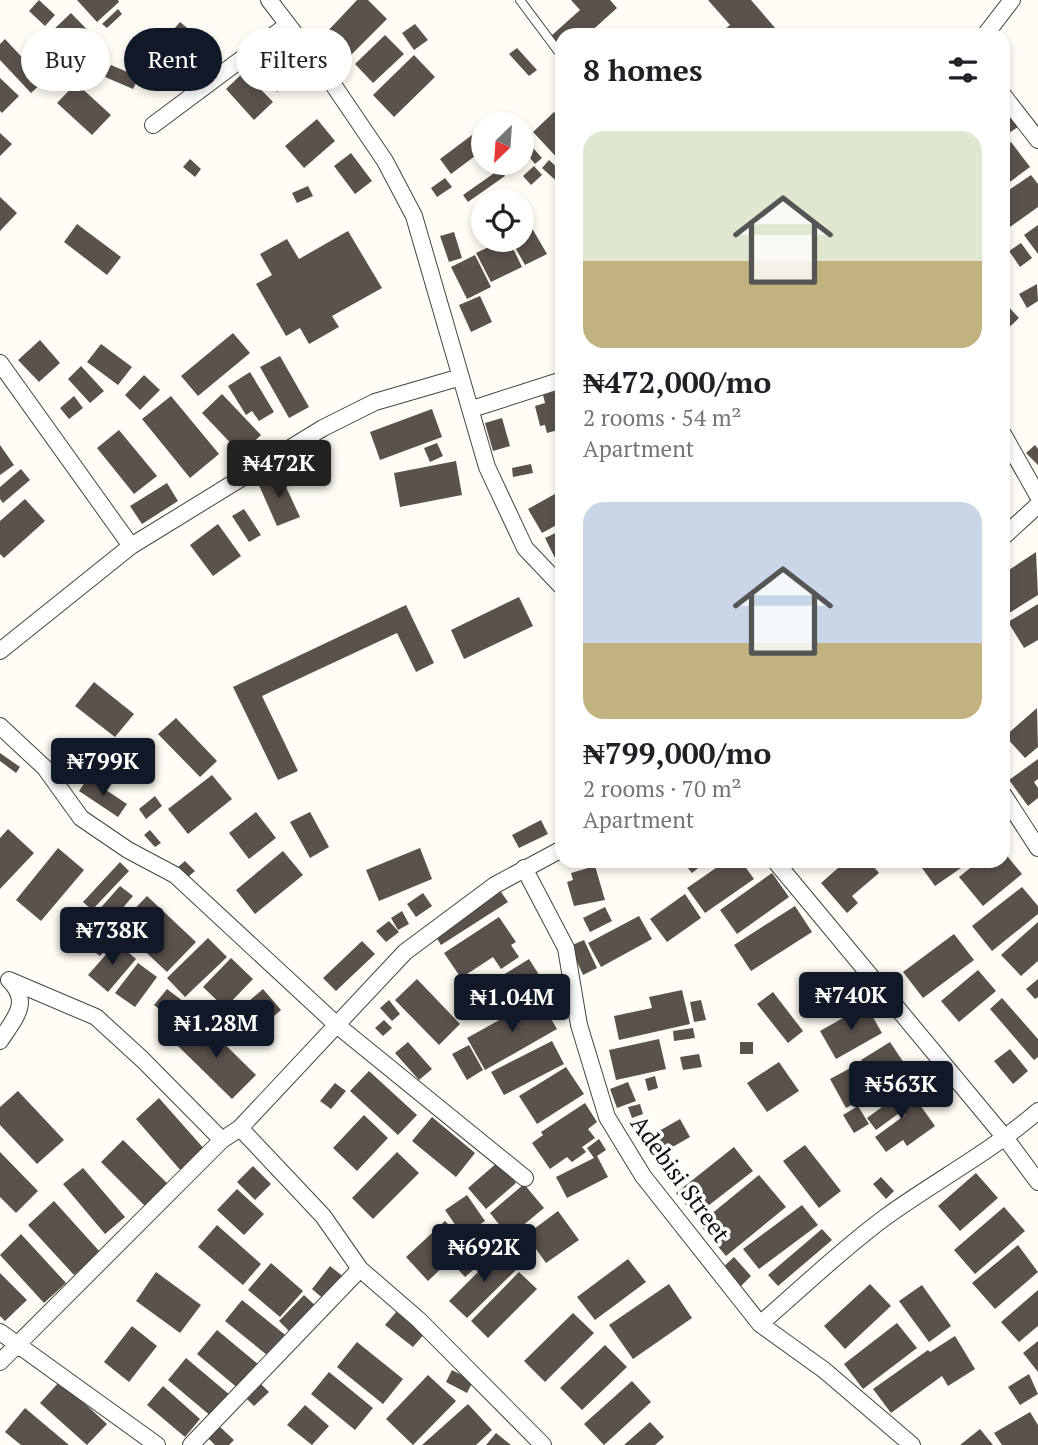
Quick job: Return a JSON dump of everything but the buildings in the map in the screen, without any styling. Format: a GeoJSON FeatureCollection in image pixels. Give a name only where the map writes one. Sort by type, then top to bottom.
{"type":"FeatureCollection","features":[{"type":"Feature","properties":{"kind":"street"},"geometry":{"type":"LineString","coordinates":[[270,0],[286,26],[328,77],[371,140],[414,216],[487,467],[525,548],[555,580]]}},
{"type":"Feature","properties":{"kind":"street"},"geometry":{"type":"LineString","coordinates":[[991,28],[1013,0]]}},
{"type":"Feature","properties":{"kind":"street"},"geometry":{"type":"LineString","coordinates":[[153,125],[286,26]]}},
{"type":"Feature","properties":{"kind":"street"},"geometry":{"type":"LineString","coordinates":[[1010,104],[1038,139]]}},
{"type":"Feature","properties":{"kind":"street"},"geometry":{"type":"LineString","coordinates":[[1,367],[131,546]]}},
{"type":"Feature","properties":{"kind":"street"},"geometry":{"type":"LineString","coordinates":[[0,651],[131,546],[323,428],[375,402],[461,377]]}},
{"type":"Feature","properties":{"kind":"street"},"geometry":{"type":"LineString","coordinates":[[472,409],[555,382]]}},
{"type":"Feature","properties":{"kind":"street"},"geometry":{"type":"LineString","coordinates":[[1010,446],[1038,496]]}},
{"type":"Feature","properties":{"kind":"street"},"geometry":{"type":"LineString","coordinates":[[1010,531],[1038,505]]}},
{"type":"Feature","properties":{"kind":"street"},"geometry":{"type":"LineString","coordinates":[[0,726],[45,768],[81,818],[128,850],[175,875],[338,1026],[525,1178]]}},
{"type":"Feature","properties":{"kind":"street"},"geometry":{"type":"LineString","coordinates":[[1010,805],[1038,848]]}},
{"type":"Feature","properties":{"kind":"street"},"geometry":{"type":"LineString","coordinates":[[0,1362],[222,1140],[240,1128],[405,952],[442,921],[524,868],[555,852]]}},
{"type":"Feature","properties":{"kind":"street","name":"Adebisi Street"},"geometry":{"type":"LineString","coordinates":[[524,868],[566,948],[579,1025],[607,1117],[643,1176],[760,1324],[824,1370],[912,1445]]}},
{"type":"Feature","properties":{"kind":"street"},"geometry":{"type":"LineString","coordinates":[[781,868],[1006,1139],[1038,1182]]}},
{"type":"Feature","properties":{"kind":"street"},"geometry":{"type":"LineString","coordinates":[[0,1041],[21,1002],[20,990],[5,978]]}},
{"type":"Feature","properties":{"kind":"street"},"geometry":{"type":"LineString","coordinates":[[5,978],[96,1017],[222,1140]]}},
{"type":"Feature","properties":{"kind":"street"},"geometry":{"type":"LineString","coordinates":[[760,1324],[885,1217],[1006,1139],[1038,1111]]}},
{"type":"Feature","properties":{"kind":"street"},"geometry":{"type":"LineString","coordinates":[[240,1128],[323,1216],[360,1269],[419,1320],[543,1445]]}},
{"type":"Feature","properties":{"kind":"street"},"geometry":{"type":"LineString","coordinates":[[191,1445],[360,1269]]}},
{"type":"Feature","properties":{"kind":"street"},"geometry":{"type":"LineString","coordinates":[[0,1332],[18,1342],[157,1445]]}},
{"type":"Feature","properties":{"kind":"lane"},"geometry":{"type":"LineString","coordinates":[[520,0],[555,47]]}}]}
